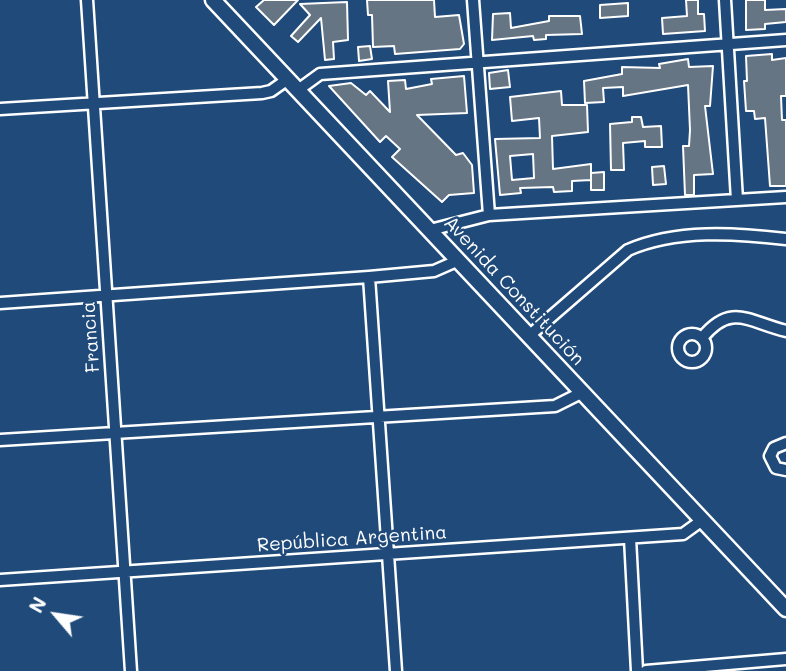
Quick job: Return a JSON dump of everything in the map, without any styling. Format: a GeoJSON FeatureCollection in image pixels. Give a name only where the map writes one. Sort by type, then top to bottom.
{"type":"FeatureCollection","features":[{"type":"Feature","properties":{"kind":"main road","name":"Avenida Constitución"},"geometry":{"type":"LineString","coordinates":[[214,0],[786,609]]}},
{"type":"Feature","properties":{"kind":"street","name":"Francia"},"geometry":{"type":"LineString","coordinates":[[87,0],[131,671]]}},
{"type":"Feature","properties":{"kind":"street"},"geometry":{"type":"LineString","coordinates":[[473,0],[489,215]]}},
{"type":"Feature","properties":{"kind":"street"},"geometry":{"type":"LineString","coordinates":[[725,0],[737,200]]}},
{"type":"Feature","properties":{"kind":"street"},"geometry":{"type":"LineString","coordinates":[[0,109],[261,93],[320,74],[786,40]]}},
{"type":"Feature","properties":{"kind":"street"},"geometry":{"type":"LineString","coordinates":[[430,230],[489,215],[786,197]]}},
{"type":"Feature","properties":{"kind":"street"},"geometry":{"type":"LineString","coordinates":[[530,335],[628,250],[642,244],[709,234],[786,239]]}},
{"type":"Feature","properties":{"kind":"street"},"geometry":{"type":"LineString","coordinates":[[0,303],[434,271],[458,260]]}},
{"type":"Feature","properties":{"kind":"street"},"geometry":{"type":"LineString","coordinates":[[369,277],[376,417],[396,671]]}},
{"type":"Feature","properties":{"kind":"street"},"geometry":{"type":"LineString","coordinates":[[702,338],[718,321],[730,316],[741,316],[786,331]]}},
{"type":"Feature","properties":{"kind":"street"},"geometry":{"type":"LineString","coordinates":[[0,440],[555,406],[583,392]]}},
{"type":"Feature","properties":{"kind":"street"},"geometry":{"type":"LineString","coordinates":[[786,443],[774,448],[770,456],[776,468],[786,470]]}},
{"type":"Feature","properties":{"kind":"street","name":"República Argentina"},"geometry":{"type":"LineString","coordinates":[[0,580],[683,534],[701,521]]}},
{"type":"Feature","properties":{"kind":"street"},"geometry":{"type":"LineString","coordinates":[[630,538],[637,671]]}},
{"type":"Feature","properties":{"kind":"street"},"geometry":{"type":"LineString","coordinates":[[646,671],[786,659]]}},
{"type":"Feature","properties":{"kind":"building"},"geometry":{"type":"Polygon","coordinates":[[[264,0],[298,0],[274,25],[256,7],[264,0]]]}},
{"type":"Feature","properties":{"kind":"building"},"geometry":{"type":"Polygon","coordinates":[[[367,0],[434,0],[435,17],[459,15],[464,44],[460,49],[395,54],[394,46],[373,47],[372,15],[368,15],[367,0]]]}},
{"type":"Feature","properties":{"kind":"building"},"geometry":{"type":"Polygon","coordinates":[[[686,0],[698,0],[698,14],[704,14],[705,31],[663,34],[662,18],[687,16],[686,0]]]}},
{"type":"Feature","properties":{"kind":"building"},"geometry":{"type":"Polygon","coordinates":[[[746,0],[765,0],[765,10],[786,9],[786,22],[765,24],[765,29],[746,30],[746,0]]]}},
{"type":"Feature","properties":{"kind":"building"},"geometry":{"type":"Polygon","coordinates":[[[347,2],[348,40],[333,42],[334,59],[325,60],[321,18],[298,42],[291,36],[310,15],[300,4],[347,2]]]}},
{"type":"Feature","properties":{"kind":"building"},"geometry":{"type":"Polygon","coordinates":[[[628,3],[628,16],[600,18],[600,5],[628,3]]]}},
{"type":"Feature","properties":{"kind":"building"},"geometry":{"type":"Polygon","coordinates":[[[510,13],[511,28],[549,21],[549,16],[580,16],[582,34],[546,35],[546,39],[534,40],[533,36],[492,40],[493,14],[510,13]]]}},
{"type":"Feature","properties":{"kind":"building"},"geometry":{"type":"Polygon","coordinates":[[[370,46],[372,59],[359,61],[358,47],[370,46]]]}},
{"type":"Feature","properties":{"kind":"building"},"geometry":{"type":"Polygon","coordinates":[[[772,54],[772,60],[786,58],[786,96],[781,96],[782,120],[786,120],[786,186],[770,186],[765,118],[755,119],[754,111],[746,111],[746,56],[772,54]]]}},
{"type":"Feature","properties":{"kind":"building"},"geometry":{"type":"Polygon","coordinates":[[[688,59],[689,67],[713,66],[710,106],[705,106],[713,174],[694,175],[694,195],[685,195],[683,146],[689,146],[688,85],[623,96],[623,87],[603,88],[604,102],[585,103],[584,81],[622,74],[622,67],[660,68],[659,64],[688,59]]]}},
{"type":"Feature","properties":{"kind":"building"},"geometry":{"type":"Polygon","coordinates":[[[508,70],[510,87],[490,89],[489,73],[508,70]]]}},
{"type":"Feature","properties":{"kind":"building"},"geometry":{"type":"Polygon","coordinates":[[[464,76],[467,113],[417,115],[456,155],[463,153],[472,165],[474,193],[449,195],[442,202],[392,157],[400,149],[386,136],[380,142],[329,86],[351,83],[366,95],[370,91],[390,112],[388,81],[405,80],[406,89],[432,84],[431,79],[464,76]]]}},
{"type":"Feature","properties":{"kind":"building"},"geometry":{"type":"Polygon","coordinates":[[[561,91],[562,105],[587,105],[588,132],[552,136],[553,169],[591,164],[591,180],[572,181],[572,191],[554,192],[553,187],[520,188],[521,193],[500,195],[495,139],[540,138],[539,118],[512,121],[510,97],[561,91]],[[533,154],[510,156],[512,180],[534,178],[533,154]]]}},
{"type":"Feature","properties":{"kind":"building"},"geometry":{"type":"Polygon","coordinates":[[[632,117],[641,117],[643,127],[661,126],[662,147],[645,147],[645,141],[623,143],[624,170],[611,170],[610,124],[632,122],[632,117]]]}},
{"type":"Feature","properties":{"kind":"building"},"geometry":{"type":"Polygon","coordinates":[[[664,166],[666,184],[653,185],[652,167],[664,166]]]}},
{"type":"Feature","properties":{"kind":"building"},"geometry":{"type":"Polygon","coordinates":[[[604,172],[604,190],[591,190],[591,173],[604,172]]]}}]}
